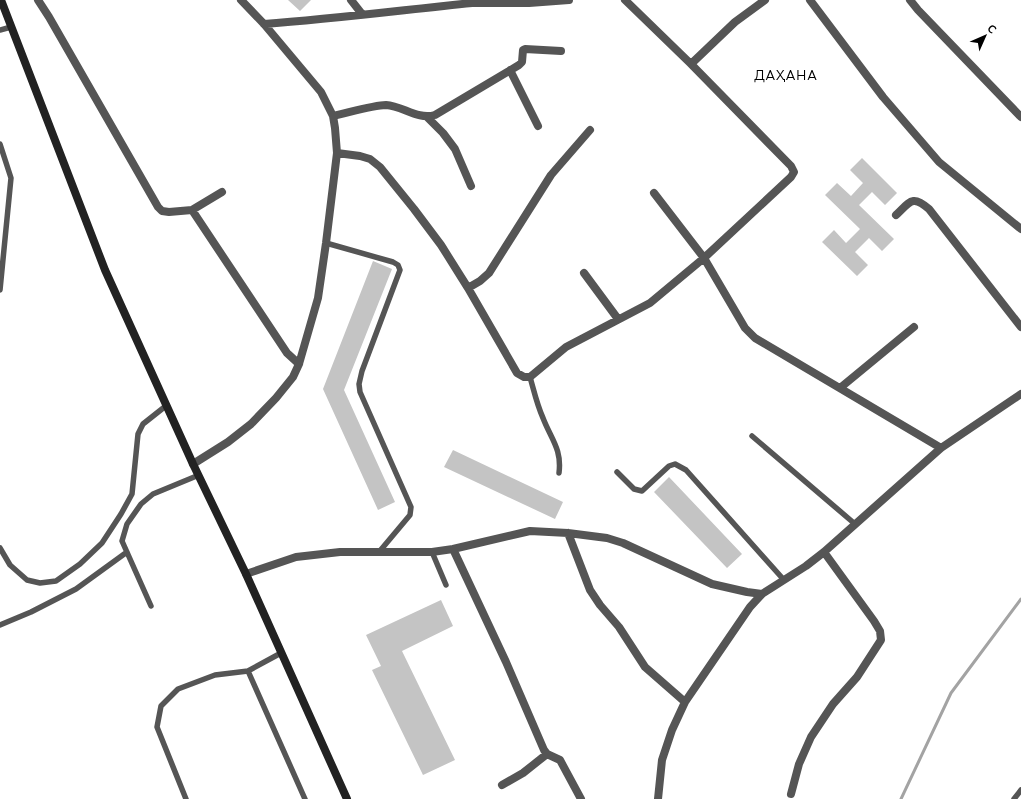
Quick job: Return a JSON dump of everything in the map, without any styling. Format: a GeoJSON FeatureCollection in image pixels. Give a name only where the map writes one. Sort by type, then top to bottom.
{"type":"FeatureCollection","features":[{"type":"Feature","properties":{"kind":"main road"},"geometry":{"type":"LineString","coordinates":[[1,0],[105,270],[193,464],[246,574],[347,799]]}},
{"type":"Feature","properties":{"kind":"street"},"geometry":{"type":"LineString","coordinates":[[38,0],[158,207],[162,211],[169,212],[192,210],[222,192]]}},
{"type":"Feature","properties":{"kind":"street"},"geometry":{"type":"LineString","coordinates":[[193,464],[228,442],[252,424],[293,377],[299,364],[318,298],[337,153],[333,116],[320,92],[264,24],[241,0]]}},
{"type":"Feature","properties":{"kind":"street"},"geometry":{"type":"LineString","coordinates":[[351,0],[362,14]]}},
{"type":"Feature","properties":{"kind":"street"},"geometry":{"type":"LineString","coordinates":[[264,24],[321,20],[474,1],[529,3],[569,0]]}},
{"type":"Feature","properties":{"kind":"street"},"geometry":{"type":"LineString","coordinates":[[337,153],[365,157],[380,167],[441,245],[468,288],[517,373],[524,377],[530,377],[566,347],[650,303],[704,258],[791,177],[794,172],[791,166],[691,64],[625,0]]}},
{"type":"Feature","properties":{"kind":"street"},"geometry":{"type":"LineString","coordinates":[[691,64],[735,22],[765,0]]}},
{"type":"Feature","properties":{"kind":"street"},"geometry":{"type":"LineString","coordinates":[[810,0],[883,97],[939,162],[1021,229]]}},
{"type":"Feature","properties":{"kind":"street"},"geometry":{"type":"LineString","coordinates":[[910,0],[1021,117]]}},
{"type":"Feature","properties":{"kind":"street"},"geometry":{"type":"LineString","coordinates":[[333,116],[387,105],[417,115],[427,117],[435,115],[522,62],[523,50],[561,51]]}},
{"type":"Feature","properties":{"kind":"street"},"geometry":{"type":"LineString","coordinates":[[510,70],[538,126]]}},
{"type":"Feature","properties":{"kind":"street"},"geometry":{"type":"LineString","coordinates":[[427,117],[454,149],[471,186]]}},
{"type":"Feature","properties":{"kind":"street"},"geometry":{"type":"LineString","coordinates":[[468,288],[480,281],[489,273],[551,175],[590,130]]}},
{"type":"Feature","properties":{"kind":"street"},"geometry":{"type":"LineString","coordinates":[[654,193],[704,258],[745,328],[755,338],[941,448]]}},
{"type":"Feature","properties":{"kind":"street"},"geometry":{"type":"LineString","coordinates":[[896,215],[909,202],[915,200],[921,202],[929,209],[1021,327]]}},
{"type":"Feature","properties":{"kind":"street"},"geometry":{"type":"LineString","coordinates":[[192,210],[287,353],[299,364]]}},
{"type":"Feature","properties":{"kind":"street"},"geometry":{"type":"LineString","coordinates":[[584,273],[618,319]]}},
{"type":"Feature","properties":{"kind":"street"},"geometry":{"type":"LineString","coordinates":[[840,388],[914,327]]}},
{"type":"Feature","properties":{"kind":"street"},"geometry":{"type":"LineString","coordinates":[[658,799],[662,760],[672,730],[685,702],[750,607],[762,594],[806,566],[824,552],[941,448],[1021,394]]}},
{"type":"Feature","properties":{"kind":"street"},"geometry":{"type":"LineString","coordinates":[[246,574],[296,557],[340,552],[432,552],[452,549],[530,531],[607,538],[624,543],[712,584],[762,594]]}},
{"type":"Feature","properties":{"kind":"street"},"geometry":{"type":"LineString","coordinates":[[568,534],[590,590],[600,605],[619,627],[645,667],[685,702]]}},
{"type":"Feature","properties":{"kind":"street"},"geometry":{"type":"LineString","coordinates":[[452,549],[506,662],[544,750],[547,754],[560,760],[581,799]]}},
{"type":"Feature","properties":{"kind":"street"},"geometry":{"type":"LineString","coordinates":[[791,794],[798,764],[811,737],[833,704],[857,677],[881,640],[880,631],[874,621],[824,552]]}},
{"type":"Feature","properties":{"kind":"street"},"geometry":{"type":"LineString","coordinates":[[502,785],[523,773],[547,754]]}},
{"type":"Feature","properties":{"kind":"lane"},"geometry":{"type":"LineString","coordinates":[[0,30],[11,27]]}},
{"type":"Feature","properties":{"kind":"lane"},"geometry":{"type":"LineString","coordinates":[[0,144],[11,178],[0,290]]}},
{"type":"Feature","properties":{"kind":"lane"},"geometry":{"type":"LineString","coordinates":[[326,243],[393,262],[398,265],[400,270],[362,371],[359,384],[360,392],[369,416],[411,507],[410,515],[379,552]]}},
{"type":"Feature","properties":{"kind":"lane"},"geometry":{"type":"LineString","coordinates":[[530,377],[540,409],[559,452],[559,473]]}},
{"type":"Feature","properties":{"kind":"lane"},"geometry":{"type":"LineString","coordinates":[[0,548],[10,565],[27,580],[40,583],[56,581],[80,564],[102,543],[132,494],[138,434],[143,424],[167,406]]}},
{"type":"Feature","properties":{"kind":"lane"},"geometry":{"type":"LineString","coordinates":[[752,436],[855,524]]}},
{"type":"Feature","properties":{"kind":"lane"},"geometry":{"type":"LineString","coordinates":[[617,472],[634,488],[642,491],[669,466],[675,464],[686,470],[784,580]]}},
{"type":"Feature","properties":{"kind":"lane"},"geometry":{"type":"LineString","coordinates":[[151,606],[122,541],[127,524],[141,504],[153,494],[199,475]]}},
{"type":"Feature","properties":{"kind":"lane"},"geometry":{"type":"LineString","coordinates":[[0,625],[31,612],[76,589],[127,552]]}},
{"type":"Feature","properties":{"kind":"lane"},"geometry":{"type":"LineString","coordinates":[[432,552],[446,585]]}},
{"type":"Feature","properties":{"kind":"lane"},"geometry":{"type":"LineString","coordinates":[[186,799],[157,727],[161,706],[178,689],[215,675],[248,670],[281,653]]}},
{"type":"Feature","properties":{"kind":"lane"},"geometry":{"type":"LineString","coordinates":[[248,670],[305,799]]}},
{"type":"Feature","properties":{"kind":"lane"},"geometry":{"type":"LineString","coordinates":[[1014,799],[1021,790]]}},
{"type":"Feature","properties":{"kind":"building"},"geometry":{"type":"Polygon","coordinates":[[[288,0],[311,0],[300,11],[288,0]]]}},
{"type":"Feature","properties":{"kind":"building"},"geometry":{"type":"Polygon","coordinates":[[[862,158],[897,193],[885,205],[872,192],[859,205],[894,239],[882,251],[869,238],[855,252],[868,265],[857,276],[822,242],[834,230],[846,243],[860,229],[825,195],[837,183],[851,196],[863,183],[850,170],[862,158]]]}},
{"type":"Feature","properties":{"kind":"building"},"geometry":{"type":"Polygon","coordinates":[[[373,261],[392,269],[344,390],[395,502],[378,510],[323,389],[373,261]]]}},
{"type":"Feature","properties":{"kind":"building"},"geometry":{"type":"Polygon","coordinates":[[[453,450],[563,502],[555,519],[444,467],[453,450]]]}},
{"type":"Feature","properties":{"kind":"building"},"geometry":{"type":"Polygon","coordinates":[[[669,477],[742,554],[727,568],[654,492],[669,477]]]}},
{"type":"Feature","properties":{"kind":"building"},"geometry":{"type":"Polygon","coordinates":[[[441,600],[453,626],[402,651],[455,760],[423,775],[372,670],[381,666],[366,635],[441,600]]]}},
{"type":"Feature","properties":{"kind":"waterway"},"geometry":{"type":"LineString","coordinates":[[901,799],[951,693],[1021,599]]}},
{"type":"Feature","properties":{"kind":"district","name":"ДАҲАНА"},"geometry":{"type":"Point","coordinates":[786,75]}}]}
